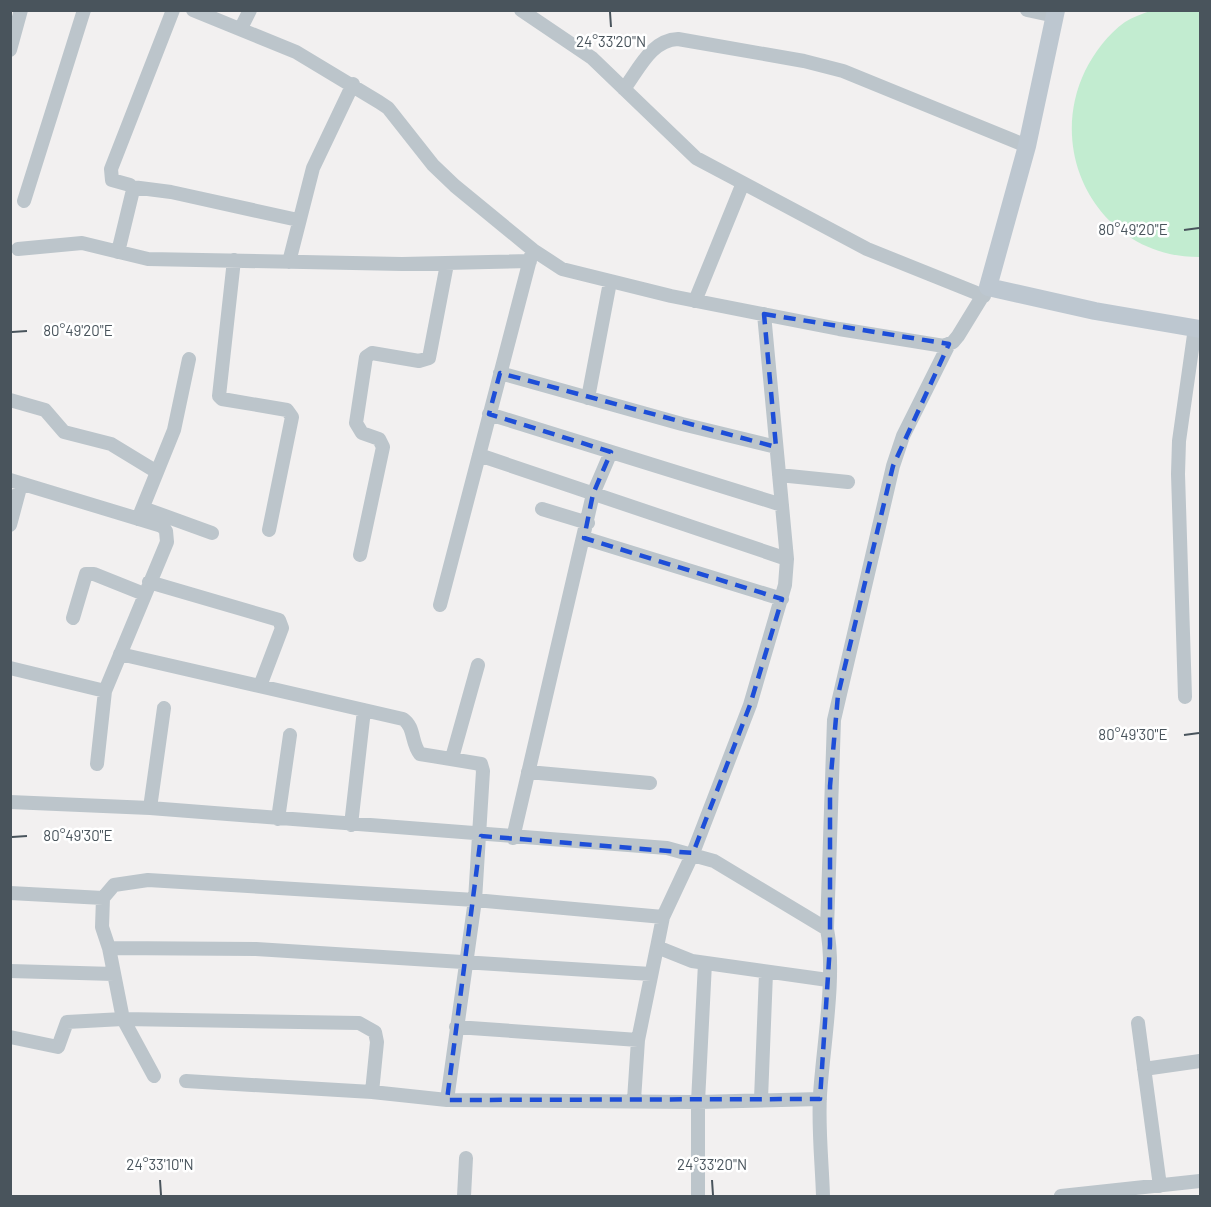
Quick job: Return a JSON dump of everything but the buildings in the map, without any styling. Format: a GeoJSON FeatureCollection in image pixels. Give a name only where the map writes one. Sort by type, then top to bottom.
{"type":"FeatureCollection","features":[{"type":"Feature","properties":{"kind":"street"},"geometry":{"type":"LineString","coordinates":[[10,50],[21,10]]}},
{"type":"Feature","properties":{"kind":"street"},"geometry":{"type":"LineString","coordinates":[[24,201],[84,10]]}},
{"type":"Feature","properties":{"kind":"street"},"geometry":{"type":"LineString","coordinates":[[173,10],[111,169],[112,180],[132,188],[171,192],[298,220]]}},
{"type":"Feature","properties":{"kind":"street"},"geometry":{"type":"LineString","coordinates":[[193,10],[296,52],[353,84],[388,108],[433,165],[455,186],[531,255],[562,269],[695,301],[839,329],[938,345],[949,344]]}},
{"type":"Feature","properties":{"kind":"street"},"geometry":{"type":"LineString","coordinates":[[241,28],[250,10]]}},
{"type":"Feature","properties":{"kind":"street"},"geometry":{"type":"LineString","coordinates":[[521,10],[592,58],[696,158],[867,249],[986,291],[1198,328],[1178,463],[1185,697]]}},
{"type":"Feature","properties":{"kind":"street"},"geometry":{"type":"LineString","coordinates":[[823,1197],[820,1099],[830,945],[826,929],[832,743],[838,695],[893,466],[903,436],[949,344],[958,336],[986,291],[1027,146],[1055,13],[1027,10]]}},
{"type":"Feature","properties":{"kind":"street"},"geometry":{"type":"LineString","coordinates":[[624,90],[656,45],[678,39],[804,61],[843,71],[1027,146]]}},
{"type":"Feature","properties":{"kind":"street"},"geometry":{"type":"LineString","coordinates":[[289,262],[313,168],[353,84]]}},
{"type":"Feature","properties":{"kind":"street"},"geometry":{"type":"LineString","coordinates":[[695,301],[743,183]]}},
{"type":"Feature","properties":{"kind":"street"},"geometry":{"type":"LineString","coordinates":[[117,252],[133,193],[132,188]]}},
{"type":"Feature","properties":{"kind":"street"},"geometry":{"type":"LineString","coordinates":[[18,249],[81,243],[148,260],[447,264],[531,255]]}},
{"type":"Feature","properties":{"kind":"street"},"geometry":{"type":"LineString","coordinates":[[440,605],[531,255]]}},
{"type":"Feature","properties":{"kind":"street"},"geometry":{"type":"LineString","coordinates":[[234,260],[219,396],[222,399],[287,410],[292,417],[269,530]]}},
{"type":"Feature","properties":{"kind":"street"},"geometry":{"type":"LineString","coordinates":[[360,555],[383,452],[379,439],[363,433],[356,423],[366,357],[372,353],[419,361],[429,358],[447,264]]}},
{"type":"Feature","properties":{"kind":"street"},"geometry":{"type":"LineString","coordinates":[[588,398],[610,282]]}},
{"type":"Feature","properties":{"kind":"street"},"geometry":{"type":"LineString","coordinates":[[634,1100],[638,1040],[663,917],[693,853],[750,705],[782,598],[787,559],[764,314]]}},
{"type":"Feature","properties":{"kind":"street"},"geometry":{"type":"LineString","coordinates":[[140,514],[174,430],[189,359]]}},
{"type":"Feature","properties":{"kind":"street"},"geometry":{"type":"LineString","coordinates":[[500,373],[776,447]]}},
{"type":"Feature","properties":{"kind":"street"},"geometry":{"type":"LineString","coordinates":[[10,400],[45,410],[64,432],[116,446],[157,472]]}},
{"type":"Feature","properties":{"kind":"street"},"geometry":{"type":"LineString","coordinates":[[489,414],[782,505]]}},
{"type":"Feature","properties":{"kind":"street"},"geometry":{"type":"LineString","coordinates":[[513,838],[593,494],[611,452]]}},
{"type":"Feature","properties":{"kind":"street"},"geometry":{"type":"LineString","coordinates":[[479,455],[787,559]]}},
{"type":"Feature","properties":{"kind":"street"},"geometry":{"type":"LineString","coordinates":[[779,475],[848,482]]}},
{"type":"Feature","properties":{"kind":"street"},"geometry":{"type":"LineString","coordinates":[[10,525],[16,482],[212,533]]}},
{"type":"Feature","properties":{"kind":"street"},"geometry":{"type":"LineString","coordinates":[[542,509],[588,523]]}},
{"type":"Feature","properties":{"kind":"street"},"geometry":{"type":"LineString","coordinates":[[98,764],[105,691],[167,537],[162,526],[140,514]]}},
{"type":"Feature","properties":{"kind":"street"},"geometry":{"type":"LineString","coordinates":[[584,538],[782,598]]}},
{"type":"Feature","properties":{"kind":"street"},"geometry":{"type":"LineString","coordinates":[[73,618],[86,574],[94,574],[279,620],[282,628],[260,686]]}},
{"type":"Feature","properties":{"kind":"street"},"geometry":{"type":"LineString","coordinates":[[120,654],[407,721],[415,747],[420,754],[476,761],[483,767],[481,836],[475,900],[447,1100]]}},
{"type":"Feature","properties":{"kind":"street"},"geometry":{"type":"LineString","coordinates":[[452,758],[478,665]]}},
{"type":"Feature","properties":{"kind":"street"},"geometry":{"type":"LineString","coordinates":[[10,668],[105,691]]}},
{"type":"Feature","properties":{"kind":"street"},"geometry":{"type":"LineString","coordinates":[[150,808],[164,708]]}},
{"type":"Feature","properties":{"kind":"street"},"geometry":{"type":"LineString","coordinates":[[351,825],[364,710]]}},
{"type":"Feature","properties":{"kind":"street"},"geometry":{"type":"LineString","coordinates":[[278,819],[290,735]]}},
{"type":"Feature","properties":{"kind":"street"},"geometry":{"type":"LineString","coordinates":[[528,772],[650,783]]}},
{"type":"Feature","properties":{"kind":"street"},"geometry":{"type":"LineString","coordinates":[[10,802],[150,808],[481,836],[667,848],[693,853],[714,861],[826,929]]}},
{"type":"Feature","properties":{"kind":"street"},"geometry":{"type":"LineString","coordinates":[[154,1076],[123,1018],[109,948],[102,927],[103,898],[114,885],[148,880],[475,900],[663,917]]}},
{"type":"Feature","properties":{"kind":"street"},"geometry":{"type":"LineString","coordinates":[[10,893],[103,898]]}},
{"type":"Feature","properties":{"kind":"street"},"geometry":{"type":"LineString","coordinates":[[657,947],[692,961],[828,980]]}},
{"type":"Feature","properties":{"kind":"street"},"geometry":{"type":"LineString","coordinates":[[109,948],[256,949],[651,974]]}},
{"type":"Feature","properties":{"kind":"street"},"geometry":{"type":"LineString","coordinates":[[698,1197],[698,1102],[705,963]]}},
{"type":"Feature","properties":{"kind":"street"},"geometry":{"type":"LineString","coordinates":[[10,971],[114,974]]}},
{"type":"Feature","properties":{"kind":"street"},"geometry":{"type":"LineString","coordinates":[[761,1099],[766,973]]}},
{"type":"Feature","properties":{"kind":"street"},"geometry":{"type":"LineString","coordinates":[[10,1037],[58,1047],[67,1022],[123,1018],[359,1023],[375,1032],[377,1042],[372,1092]]}},
{"type":"Feature","properties":{"kind":"street"},"geometry":{"type":"LineString","coordinates":[[1138,1023],[1144,1069],[1168,1189]]}},
{"type":"Feature","properties":{"kind":"street"},"geometry":{"type":"LineString","coordinates":[[456,1027],[638,1040]]}},
{"type":"Feature","properties":{"kind":"street"},"geometry":{"type":"LineString","coordinates":[[1144,1069],[1200,1061]]}},
{"type":"Feature","properties":{"kind":"street"},"geometry":{"type":"LineString","coordinates":[[186,1081],[372,1092],[447,1100],[698,1102],[820,1099]]}},
{"type":"Feature","properties":{"kind":"street"},"geometry":{"type":"LineString","coordinates":[[464,1197],[466,1158]]}},
{"type":"Feature","properties":{"kind":"street"},"geometry":{"type":"LineString","coordinates":[[1061,1197],[1168,1189],[1200,1181]]}},
{"type":"Feature","properties":{"kind":"highlighted area"},"geometry":{"type":"Polygon","coordinates":[[[764,314],[949,344],[893,466],[838,695],[830,786],[830,945],[820,1099],[447,1100],[481,836],[693,853],[750,705],[782,599],[584,538],[593,494],[611,452],[489,414],[500,373],[776,447],[764,314]]]}},
{"type":"Feature","properties":{"kind":"green space"},"geometry":{"type":"Polygon","coordinates":[[[1150,11],[1200,11],[1200,257],[1166,253],[1135,240],[1110,221],[1091,197],[1078,168],[1072,136],[1074,104],[1085,71],[1097,51],[1113,32],[1128,20],[1150,11]]]}}]}
